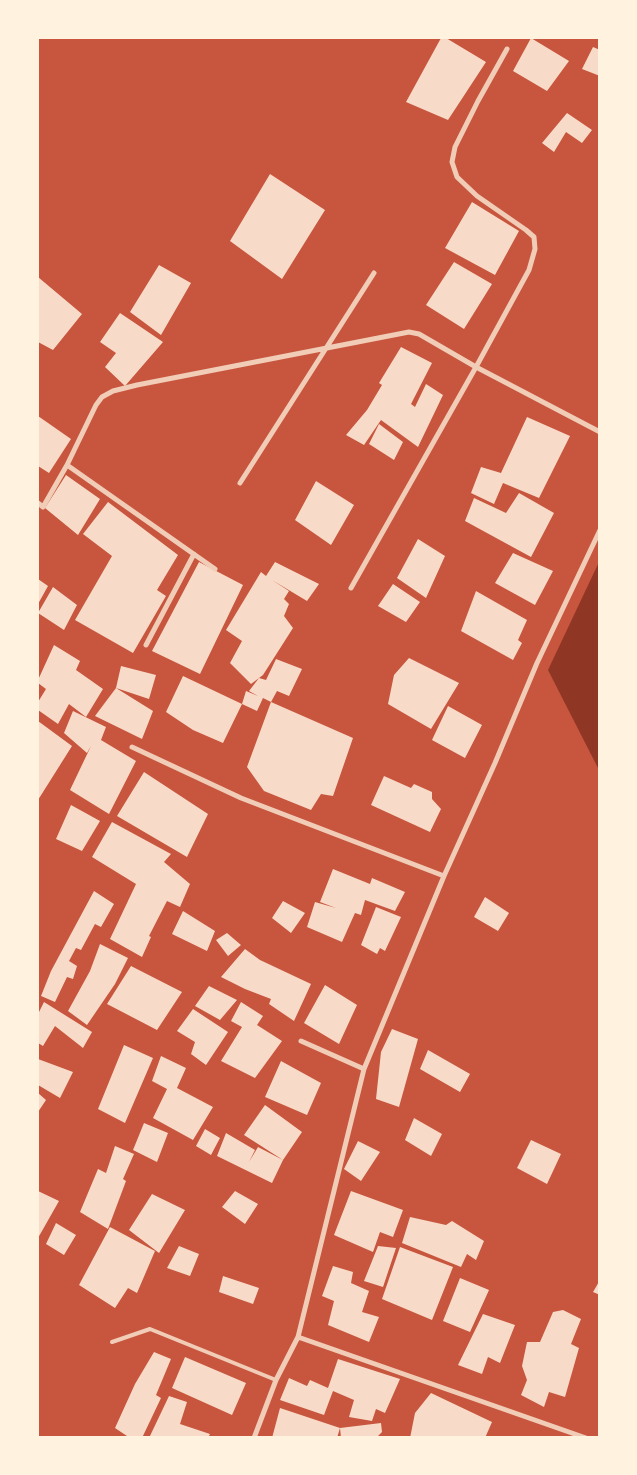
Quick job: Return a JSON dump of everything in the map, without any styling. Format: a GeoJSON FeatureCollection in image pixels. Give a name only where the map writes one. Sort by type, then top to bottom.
{"type":"FeatureCollection","features":[{"type":"Feature","properties":{"kind":"street"},"geometry":{"type":"LineString","coordinates":[[351,588],[529,270],[535,249],[534,237],[477,196],[457,176],[452,162],[455,147],[507,49]]}},
{"type":"Feature","properties":{"kind":"street"},"geometry":{"type":"LineString","coordinates":[[240,483],[374,273]]}},
{"type":"Feature","properties":{"kind":"street"},"geometry":{"type":"LineString","coordinates":[[38,503],[43,507],[67,465],[96,405],[102,397],[113,391],[415,332],[476,367],[600,432]]}},
{"type":"Feature","properties":{"kind":"street"},"geometry":{"type":"LineString","coordinates":[[67,465],[215,569]]}},
{"type":"Feature","properties":{"kind":"street"},"geometry":{"type":"LineString","coordinates":[[254,1438],[276,1380],[298,1337],[364,1069],[444,876],[495,763],[537,663],[600,530]]}},
{"type":"Feature","properties":{"kind":"street"},"geometry":{"type":"LineString","coordinates":[[146,644],[194,554]]}},
{"type":"Feature","properties":{"kind":"street"},"geometry":{"type":"LineString","coordinates":[[132,747],[241,798],[444,876]]}},
{"type":"Feature","properties":{"kind":"street"},"geometry":{"type":"LineString","coordinates":[[301,1041],[364,1069]]}},
{"type":"Feature","properties":{"kind":"street"},"geometry":{"type":"LineString","coordinates":[[298,1337],[586,1438]]}},
{"type":"Feature","properties":{"kind":"lane"},"geometry":{"type":"LineString","coordinates":[[112,1342],[150,1328],[276,1380]]}},
{"type":"Feature","properties":{"kind":"shaded area"},"geometry":{"type":"Polygon","coordinates":[[[600,562],[599,770],[548,670],[600,562]]]}},
{"type":"Feature","properties":{"kind":"building"},"geometry":{"type":"Polygon","coordinates":[[[441,38],[446,38],[486,62],[448,120],[406,102],[441,38]]]}},
{"type":"Feature","properties":{"kind":"building"},"geometry":{"type":"Polygon","coordinates":[[[531,38],[569,61],[547,91],[513,71],[531,38]]]}},
{"type":"Feature","properties":{"kind":"building"},"geometry":{"type":"Polygon","coordinates":[[[593,47],[600,50],[600,76],[582,69],[593,47]]]}},
{"type":"Feature","properties":{"kind":"building"},"geometry":{"type":"Polygon","coordinates":[[[567,113],[592,130],[582,143],[566,132],[554,152],[542,143],[567,113]]]}},
{"type":"Feature","properties":{"kind":"building"},"geometry":{"type":"Polygon","coordinates":[[[270,174],[325,210],[282,279],[230,241],[270,174]]]}},
{"type":"Feature","properties":{"kind":"building"},"geometry":{"type":"Polygon","coordinates":[[[472,202],[519,231],[495,275],[445,248],[472,202]]]}},
{"type":"Feature","properties":{"kind":"building"},"geometry":{"type":"Polygon","coordinates":[[[454,262],[492,284],[464,329],[426,305],[454,262]]]}},
{"type":"Feature","properties":{"kind":"building"},"geometry":{"type":"Polygon","coordinates":[[[159,265],[191,283],[161,335],[130,312],[159,265]]]}},
{"type":"Feature","properties":{"kind":"building"},"geometry":{"type":"Polygon","coordinates":[[[38,277],[82,314],[53,350],[38,342],[38,277]]]}},
{"type":"Feature","properties":{"kind":"building"},"geometry":{"type":"Polygon","coordinates":[[[120,313],[163,342],[125,386],[105,367],[116,353],[100,342],[120,313]]]}},
{"type":"Feature","properties":{"kind":"building"},"geometry":{"type":"Polygon","coordinates":[[[401,347],[432,363],[411,404],[415,407],[426,384],[443,395],[418,447],[381,420],[364,445],[346,435],[367,410],[382,385],[379,383],[401,347]]]}},
{"type":"Feature","properties":{"kind":"building"},"geometry":{"type":"Polygon","coordinates":[[[38,416],[71,439],[49,473],[38,466],[38,416]]]}},
{"type":"Feature","properties":{"kind":"building"},"geometry":{"type":"Polygon","coordinates":[[[527,417],[570,436],[539,498],[503,483],[494,504],[471,493],[481,467],[501,473],[527,417]]]}},
{"type":"Feature","properties":{"kind":"building"},"geometry":{"type":"Polygon","coordinates":[[[379,424],[403,442],[394,460],[369,444],[379,424]]]}},
{"type":"Feature","properties":{"kind":"building"},"geometry":{"type":"Polygon","coordinates":[[[66,475],[100,499],[78,535],[45,508],[66,475]]]}},
{"type":"Feature","properties":{"kind":"building"},"geometry":{"type":"Polygon","coordinates":[[[316,481],[354,505],[331,545],[295,520],[316,481]]]}},
{"type":"Feature","properties":{"kind":"building"},"geometry":{"type":"Polygon","coordinates":[[[519,493],[554,513],[531,557],[465,521],[474,498],[506,513],[519,493]]]}},
{"type":"Feature","properties":{"kind":"building"},"geometry":{"type":"Polygon","coordinates":[[[108,502],[178,555],[157,590],[166,596],[133,653],[75,620],[112,556],[83,534],[108,502]]]}},
{"type":"Feature","properties":{"kind":"building"},"geometry":{"type":"Polygon","coordinates":[[[418,539],[445,556],[426,598],[397,578],[418,539]]]}},
{"type":"Feature","properties":{"kind":"building"},"geometry":{"type":"Polygon","coordinates":[[[513,553],[553,571],[535,605],[495,583],[513,553]]]}},
{"type":"Feature","properties":{"kind":"building"},"geometry":{"type":"Polygon","coordinates":[[[199,562],[243,585],[200,674],[152,651],[199,562]]]}},
{"type":"Feature","properties":{"kind":"building"},"geometry":{"type":"Polygon","coordinates":[[[275,562],[319,584],[307,601],[272,580],[289,591],[284,599],[289,604],[284,616],[293,628],[263,675],[251,684],[230,663],[242,641],[226,630],[261,572],[266,576],[275,562]]]}},
{"type":"Feature","properties":{"kind":"building"},"geometry":{"type":"Polygon","coordinates":[[[38,579],[48,586],[38,604],[38,579]]]}},
{"type":"Feature","properties":{"kind":"building"},"geometry":{"type":"Polygon","coordinates":[[[393,584],[420,602],[406,622],[378,606],[393,584]]]}},
{"type":"Feature","properties":{"kind":"building"},"geometry":{"type":"Polygon","coordinates":[[[53,587],[77,605],[64,630],[38,613],[53,587]]]}},
{"type":"Feature","properties":{"kind":"building"},"geometry":{"type":"Polygon","coordinates":[[[476,591],[527,620],[518,640],[522,643],[513,660],[461,631],[476,591]]]}},
{"type":"Feature","properties":{"kind":"building"},"geometry":{"type":"Polygon","coordinates":[[[54,645],[80,661],[76,670],[103,689],[86,717],[69,704],[58,724],[38,710],[38,702],[46,689],[38,683],[38,680],[54,645]]]}},
{"type":"Feature","properties":{"kind":"building"},"geometry":{"type":"Polygon","coordinates":[[[409,658],[459,683],[431,729],[388,704],[394,675],[409,658]]]}},
{"type":"Feature","properties":{"kind":"building"},"geometry":{"type":"Polygon","coordinates":[[[276,659],[302,669],[289,696],[277,691],[271,702],[263,698],[257,711],[242,704],[246,691],[258,696],[249,691],[259,678],[266,680],[276,659]]]}},
{"type":"Feature","properties":{"kind":"building"},"geometry":{"type":"Polygon","coordinates":[[[121,666],[156,675],[149,699],[116,688],[121,666]]]}},
{"type":"Feature","properties":{"kind":"building"},"geometry":{"type":"Polygon","coordinates":[[[183,676],[242,704],[223,743],[193,730],[166,712],[183,676]]]}},
{"type":"Feature","properties":{"kind":"building"},"geometry":{"type":"Polygon","coordinates":[[[116,688],[153,711],[142,739],[95,716],[116,688]]]}},
{"type":"Feature","properties":{"kind":"building"},"geometry":{"type":"Polygon","coordinates":[[[271,702],[353,738],[333,796],[321,794],[311,810],[264,791],[247,767],[271,702]]]}},
{"type":"Feature","properties":{"kind":"building"},"geometry":{"type":"Polygon","coordinates":[[[448,706],[482,725],[465,758],[432,740],[448,706]]]}},
{"type":"Feature","properties":{"kind":"building"},"geometry":{"type":"Polygon","coordinates":[[[73,711],[106,727],[101,740],[136,761],[109,814],[70,790],[91,746],[87,753],[64,733],[73,711]]]}},
{"type":"Feature","properties":{"kind":"building"},"geometry":{"type":"Polygon","coordinates":[[[38,721],[72,746],[38,800],[38,721]]]}},
{"type":"Feature","properties":{"kind":"building"},"geometry":{"type":"Polygon","coordinates":[[[144,772],[208,814],[187,857],[117,816],[144,772]]]}},
{"type":"Feature","properties":{"kind":"building"},"geometry":{"type":"Polygon","coordinates":[[[384,776],[411,788],[414,784],[432,792],[432,799],[441,809],[430,832],[371,805],[384,776]]]}},
{"type":"Feature","properties":{"kind":"building"},"geometry":{"type":"Polygon","coordinates":[[[71,805],[100,821],[82,851],[56,839],[71,805]]]}},
{"type":"Feature","properties":{"kind":"building"},"geometry":{"type":"Polygon","coordinates":[[[112,822],[171,854],[164,862],[190,884],[180,907],[167,901],[149,936],[151,937],[142,957],[110,939],[136,884],[92,857],[112,822]]]}},
{"type":"Feature","properties":{"kind":"building"},"geometry":{"type":"Polygon","coordinates":[[[333,869],[370,884],[372,878],[405,892],[395,911],[365,900],[361,915],[355,913],[342,942],[307,927],[315,902],[336,908],[320,902],[333,869]]]}},
{"type":"Feature","properties":{"kind":"building"},"geometry":{"type":"Polygon","coordinates":[[[94,891],[114,904],[101,927],[95,924],[81,950],[76,948],[69,961],[77,966],[73,979],[67,977],[55,1002],[41,996],[51,971],[94,891]]]}},
{"type":"Feature","properties":{"kind":"building"},"geometry":{"type":"Polygon","coordinates":[[[485,897],[509,913],[498,931],[474,917],[485,897]]]}},
{"type":"Feature","properties":{"kind":"building"},"geometry":{"type":"Polygon","coordinates":[[[283,901],[305,913],[291,933],[272,918],[283,901]]]}},
{"type":"Feature","properties":{"kind":"building"},"geometry":{"type":"Polygon","coordinates":[[[376,907],[401,917],[385,951],[380,948],[377,954],[361,945],[376,907]]]}},
{"type":"Feature","properties":{"kind":"building"},"geometry":{"type":"Polygon","coordinates":[[[183,911],[215,931],[207,951],[172,934],[183,911]]]}},
{"type":"Feature","properties":{"kind":"building"},"geometry":{"type":"Polygon","coordinates":[[[227,933],[241,945],[228,956],[216,940],[227,933]]]}},
{"type":"Feature","properties":{"kind":"building"},"geometry":{"type":"Polygon","coordinates":[[[100,944],[128,958],[115,984],[87,1025],[68,1011],[90,971],[100,944]]]}},
{"type":"Feature","properties":{"kind":"building"},"geometry":{"type":"Polygon","coordinates":[[[245,949],[260,960],[311,984],[294,1021],[269,1004],[271,999],[221,977],[245,949]]]}},
{"type":"Feature","properties":{"kind":"building"},"geometry":{"type":"Polygon","coordinates":[[[131,966],[182,992],[157,1030],[107,1004],[131,966]]]}},
{"type":"Feature","properties":{"kind":"building"},"geometry":{"type":"Polygon","coordinates":[[[325,985],[357,1005],[339,1044],[304,1023],[325,985]]]}},
{"type":"Feature","properties":{"kind":"building"},"geometry":{"type":"Polygon","coordinates":[[[209,986],[237,1000],[220,1020],[195,1006],[209,986]]]}},
{"type":"Feature","properties":{"kind":"building"},"geometry":{"type":"Polygon","coordinates":[[[44,1002],[92,1032],[83,1048],[55,1026],[43,1046],[38,1043],[38,1014],[44,1002]]]}},
{"type":"Feature","properties":{"kind":"building"},"geometry":{"type":"Polygon","coordinates":[[[241,1002],[263,1016],[257,1025],[282,1041],[255,1078],[221,1061],[242,1027],[231,1021],[241,1002]]]}},
{"type":"Feature","properties":{"kind":"building"},"geometry":{"type":"Polygon","coordinates":[[[193,1009],[228,1032],[206,1065],[191,1054],[195,1042],[177,1031],[193,1009]]]}},
{"type":"Feature","properties":{"kind":"building"},"geometry":{"type":"Polygon","coordinates":[[[392,1029],[418,1039],[399,1107],[376,1099],[381,1052],[392,1029]]]}},
{"type":"Feature","properties":{"kind":"building"},"geometry":{"type":"Polygon","coordinates":[[[124,1045],[153,1058],[125,1123],[98,1109],[124,1045]]]}},
{"type":"Feature","properties":{"kind":"building"},"geometry":{"type":"Polygon","coordinates":[[[428,1050],[470,1074],[460,1092],[420,1069],[428,1050]]]}},
{"type":"Feature","properties":{"kind":"building"},"geometry":{"type":"Polygon","coordinates":[[[161,1056],[186,1068],[177,1088],[213,1107],[193,1140],[153,1118],[167,1089],[152,1081],[161,1056]]]}},
{"type":"Feature","properties":{"kind":"building"},"geometry":{"type":"Polygon","coordinates":[[[38,1059],[73,1072],[60,1098],[38,1085],[38,1059]]]}},
{"type":"Feature","properties":{"kind":"building"},"geometry":{"type":"Polygon","coordinates":[[[281,1061],[321,1083],[307,1115],[265,1097],[281,1061]]]}},
{"type":"Feature","properties":{"kind":"building"},"geometry":{"type":"Polygon","coordinates":[[[38,1093],[46,1100],[38,1112],[38,1093]]]}},
{"type":"Feature","properties":{"kind":"building"},"geometry":{"type":"Polygon","coordinates":[[[265,1105],[302,1132],[283,1160],[244,1135],[265,1105]]]}},
{"type":"Feature","properties":{"kind":"building"},"geometry":{"type":"Polygon","coordinates":[[[414,1118],[442,1134],[431,1156],[405,1140],[414,1118]]]}},
{"type":"Feature","properties":{"kind":"building"},"geometry":{"type":"Polygon","coordinates":[[[144,1123],[168,1133],[157,1162],[133,1150],[144,1123]]]}},
{"type":"Feature","properties":{"kind":"building"},"geometry":{"type":"Polygon","coordinates":[[[205,1129],[220,1138],[211,1155],[196,1146],[205,1129]]]}},
{"type":"Feature","properties":{"kind":"building"},"geometry":{"type":"Polygon","coordinates":[[[226,1133],[255,1150],[249,1162],[258,1147],[283,1160],[272,1183],[217,1156],[226,1133]]]}},
{"type":"Feature","properties":{"kind":"building"},"geometry":{"type":"Polygon","coordinates":[[[531,1140],[561,1154],[547,1184],[517,1168],[531,1140]]]}},
{"type":"Feature","properties":{"kind":"building"},"geometry":{"type":"Polygon","coordinates":[[[358,1141],[380,1152],[361,1181],[344,1169],[358,1141]]]}},
{"type":"Feature","properties":{"kind":"building"},"geometry":{"type":"Polygon","coordinates":[[[115,1146],[134,1154],[123,1179],[126,1181],[108,1229],[80,1212],[98,1169],[106,1173],[115,1146]]]}},
{"type":"Feature","properties":{"kind":"building"},"geometry":{"type":"Polygon","coordinates":[[[38,1191],[59,1201],[38,1238],[38,1191]]]}},
{"type":"Feature","properties":{"kind":"building"},"geometry":{"type":"Polygon","coordinates":[[[235,1191],[258,1204],[245,1224],[222,1207],[235,1191]]]}},
{"type":"Feature","properties":{"kind":"building"},"geometry":{"type":"Polygon","coordinates":[[[351,1191],[403,1210],[393,1237],[380,1232],[373,1252],[334,1235],[351,1191]]]}},
{"type":"Feature","properties":{"kind":"building"},"geometry":{"type":"Polygon","coordinates":[[[152,1194],[185,1210],[159,1253],[129,1230],[152,1194]]]}},
{"type":"Feature","properties":{"kind":"building"},"geometry":{"type":"Polygon","coordinates":[[[410,1217],[446,1225],[452,1221],[484,1241],[476,1260],[467,1254],[461,1267],[402,1243],[410,1217]]]}},
{"type":"Feature","properties":{"kind":"building"},"geometry":{"type":"Polygon","coordinates":[[[56,1223],[76,1235],[64,1255],[46,1244],[56,1223]]]}},
{"type":"Feature","properties":{"kind":"building"},"geometry":{"type":"Polygon","coordinates":[[[110,1227],[155,1251],[137,1293],[128,1288],[115,1308],[79,1285],[110,1227]]]}},
{"type":"Feature","properties":{"kind":"building"},"geometry":{"type":"Polygon","coordinates":[[[179,1246],[199,1254],[190,1276],[167,1268],[179,1246]]]}},
{"type":"Feature","properties":{"kind":"building"},"geometry":{"type":"Polygon","coordinates":[[[378,1246],[396,1248],[383,1287],[364,1281],[378,1246]]]}},
{"type":"Feature","properties":{"kind":"building"},"geometry":{"type":"Polygon","coordinates":[[[400,1247],[453,1267],[432,1320],[382,1299],[400,1247]]]}},
{"type":"Feature","properties":{"kind":"building"},"geometry":{"type":"Polygon","coordinates":[[[333,1266],[353,1272],[351,1283],[369,1291],[362,1312],[379,1317],[369,1342],[328,1325],[334,1301],[322,1296],[333,1266]]]}},
{"type":"Feature","properties":{"kind":"building"},"geometry":{"type":"Polygon","coordinates":[[[223,1276],[259,1288],[253,1304],[219,1292],[223,1276]]]}},
{"type":"Feature","properties":{"kind":"building"},"geometry":{"type":"Polygon","coordinates":[[[460,1278],[489,1290],[470,1332],[443,1321],[460,1278]]]}},
{"type":"Feature","properties":{"kind":"building"},"geometry":{"type":"Polygon","coordinates":[[[600,1280],[600,1295],[593,1292],[600,1280]]]}},
{"type":"Feature","properties":{"kind":"building"},"geometry":{"type":"Polygon","coordinates":[[[563,1310],[581,1319],[571,1344],[579,1348],[565,1397],[549,1392],[544,1407],[521,1395],[527,1380],[522,1366],[527,1342],[540,1342],[553,1312],[563,1310]]]}},
{"type":"Feature","properties":{"kind":"building"},"geometry":{"type":"Polygon","coordinates":[[[483,1314],[515,1325],[500,1363],[488,1357],[482,1374],[458,1365],[483,1314]]]}},
{"type":"Feature","properties":{"kind":"building"},"geometry":{"type":"Polygon","coordinates":[[[154,1352],[171,1359],[156,1395],[161,1398],[142,1438],[130,1438],[115,1428],[135,1384],[154,1352]]]}},
{"type":"Feature","properties":{"kind":"building"},"geometry":{"type":"Polygon","coordinates":[[[185,1357],[246,1383],[232,1415],[172,1388],[185,1357]]]}},
{"type":"Feature","properties":{"kind":"building"},"geometry":{"type":"Polygon","coordinates":[[[338,1359],[400,1379],[385,1413],[376,1409],[372,1421],[349,1417],[354,1400],[333,1391],[324,1415],[280,1400],[289,1378],[307,1386],[310,1380],[328,1388],[338,1359]]]}},
{"type":"Feature","properties":{"kind":"building"},"geometry":{"type":"Polygon","coordinates":[[[431,1393],[492,1422],[485,1438],[410,1438],[415,1413],[431,1393]]]}},
{"type":"Feature","properties":{"kind":"building"},"geometry":{"type":"Polygon","coordinates":[[[169,1396],[187,1402],[180,1424],[210,1434],[208,1438],[149,1438],[169,1396]]]}},
{"type":"Feature","properties":{"kind":"building"},"geometry":{"type":"Polygon","coordinates":[[[280,1408],[340,1428],[337,1438],[272,1438],[280,1408]]]}},
{"type":"Feature","properties":{"kind":"building"},"geometry":{"type":"Polygon","coordinates":[[[381,1423],[382,1432],[376,1438],[341,1438],[340,1428],[381,1423]]]}}]}
